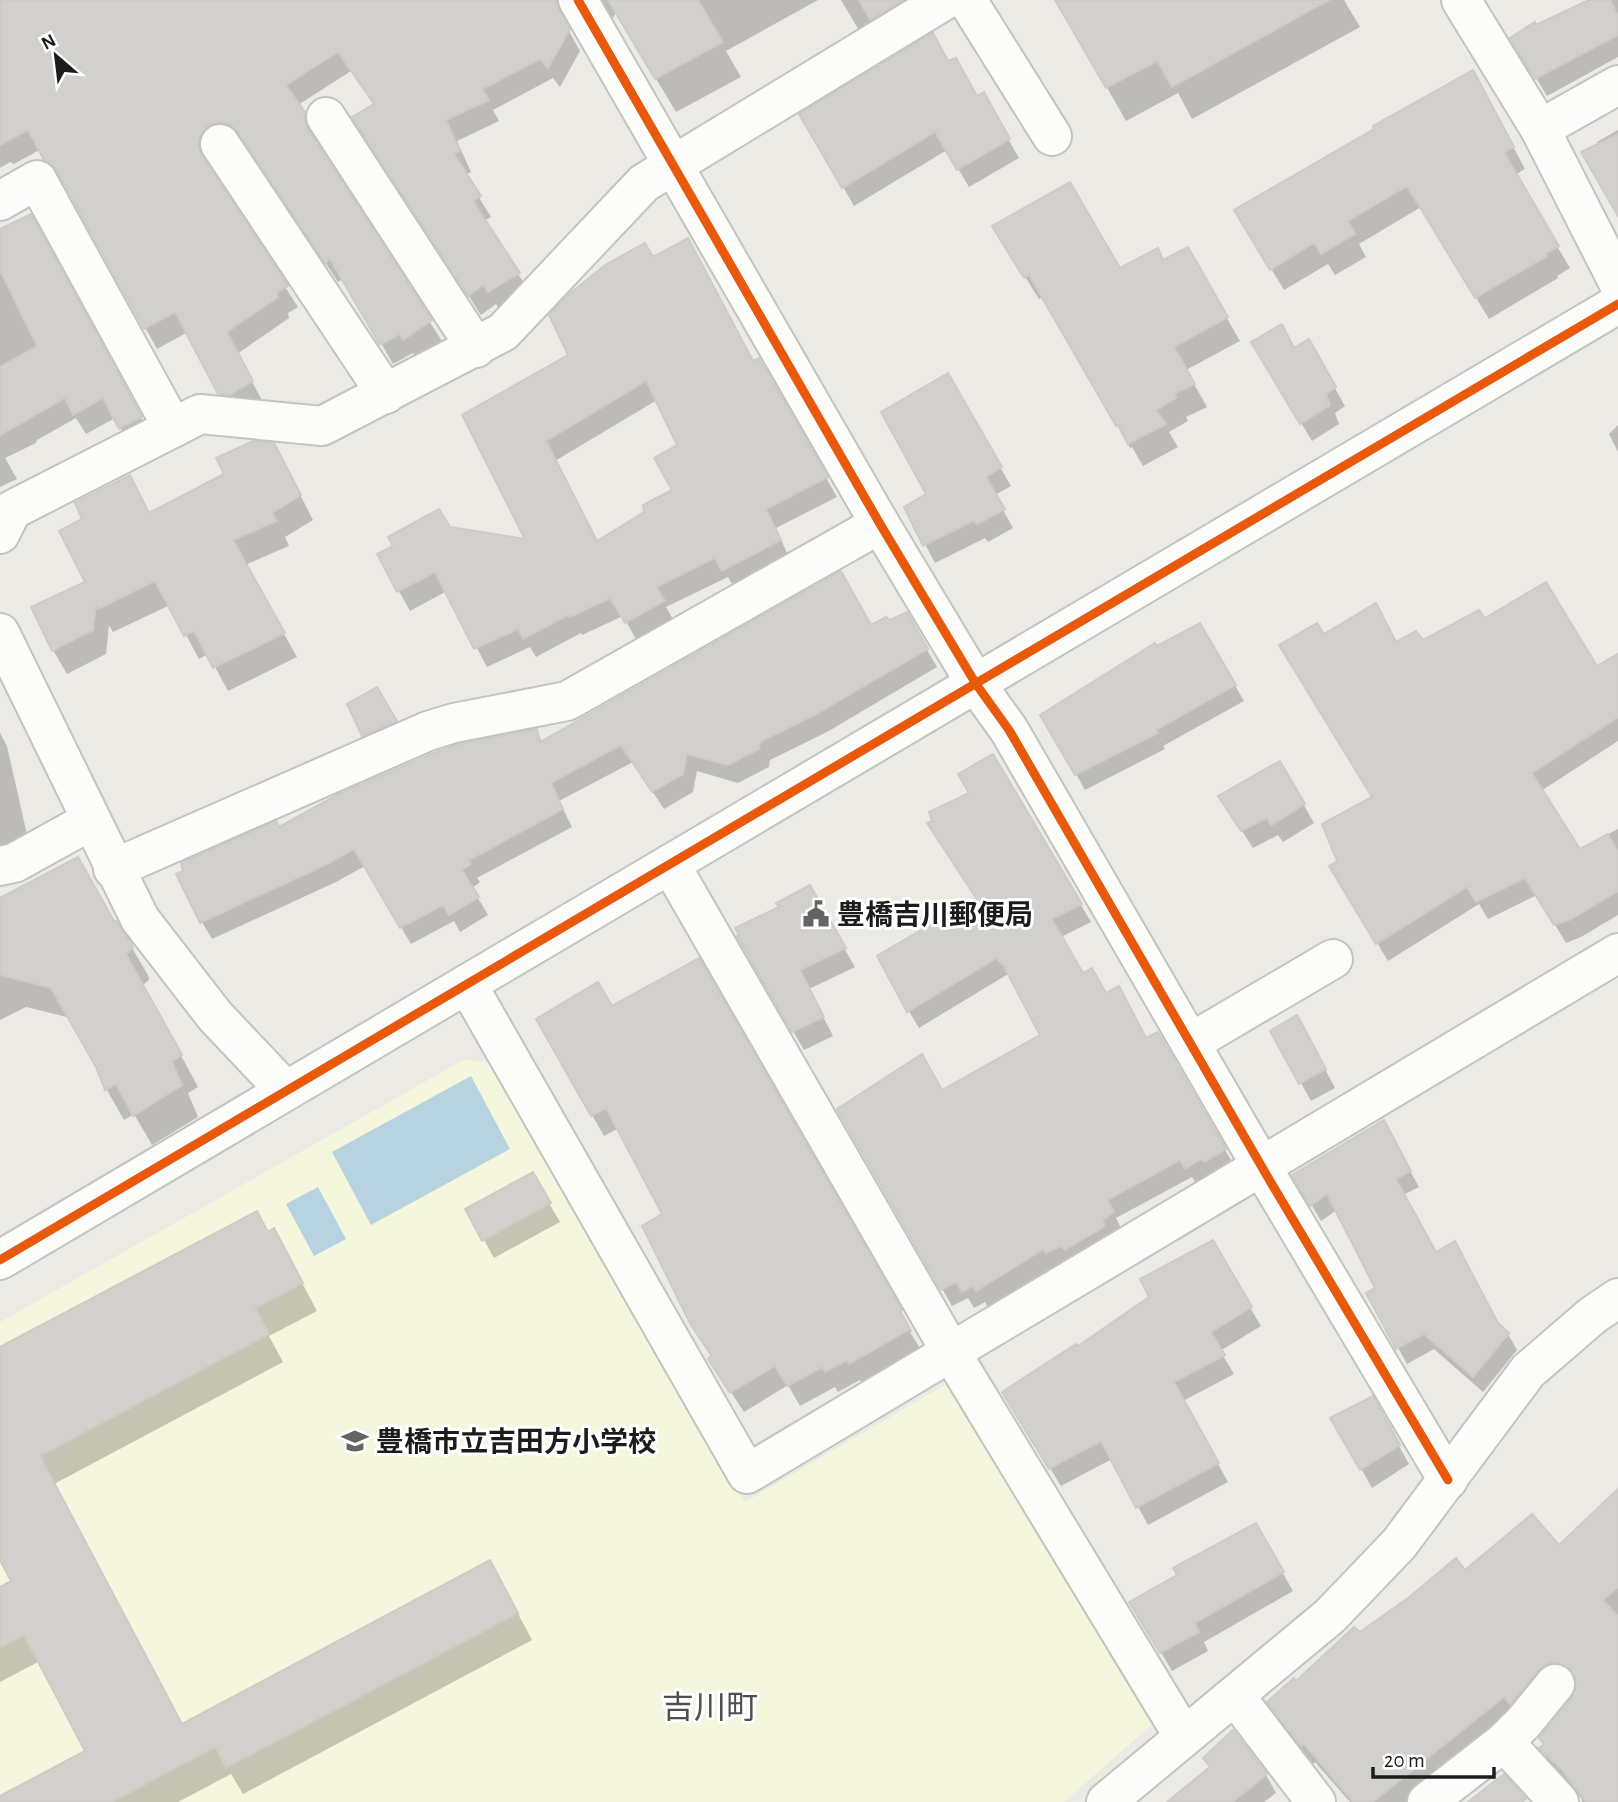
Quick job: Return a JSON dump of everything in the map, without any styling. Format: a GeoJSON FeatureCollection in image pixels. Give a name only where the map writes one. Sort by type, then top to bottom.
{"type":"FeatureCollection","features":[{"type":"Feature","properties":{"kind":"street"},"geometry":{"type":"LineString","coordinates":[[578,0],[880,524],[976,684],[1009,730],[1448,1480]]}},
{"type":"Feature","properties":{"kind":"street"},"geometry":{"type":"LineString","coordinates":[[0,534],[12,510],[200,414],[322,426],[476,348],[503,332],[644,183],[945,0]]}},
{"type":"Feature","properties":{"kind":"street"},"geometry":{"type":"LineString","coordinates":[[967,0],[1052,136]]}},
{"type":"Feature","properties":{"kind":"street"},"geometry":{"type":"LineString","coordinates":[[1461,0],[1540,129],[1618,282]]}},
{"type":"Feature","properties":{"kind":"street"},"geometry":{"type":"LineString","coordinates":[[1540,129],[1618,85]]}},
{"type":"Feature","properties":{"kind":"street"},"geometry":{"type":"LineString","coordinates":[[326,117],[476,348]]}},
{"type":"Feature","properties":{"kind":"street"},"geometry":{"type":"LineString","coordinates":[[220,144],[386,394]]}},
{"type":"Feature","properties":{"kind":"street"},"geometry":{"type":"LineString","coordinates":[[0,201],[37,180],[173,428]]}},
{"type":"Feature","properties":{"kind":"street"},"geometry":{"type":"LineString","coordinates":[[0,1260],[1618,304]]}},
{"type":"Feature","properties":{"kind":"street"},"geometry":{"type":"LineString","coordinates":[[113,869],[428,730],[567,701],[880,524]]}},
{"type":"Feature","properties":{"kind":"street"},"geometry":{"type":"LineString","coordinates":[[0,633],[113,869],[140,919],[215,1016],[285,1090]]}},
{"type":"Feature","properties":{"kind":"street"},"geometry":{"type":"LineString","coordinates":[[0,866],[14,863],[90,821]]}},
{"type":"Feature","properties":{"kind":"street"},"geometry":{"type":"LineString","coordinates":[[670,864],[951,1352],[1185,1737]]}},
{"type":"Feature","properties":{"kind":"street"},"geometry":{"type":"LineString","coordinates":[[467,984],[747,1474],[1618,953]]}},
{"type":"Feature","properties":{"kind":"street"},"geometry":{"type":"LineString","coordinates":[[1190,1043],[1333,958]]}},
{"type":"Feature","properties":{"kind":"street"},"geometry":{"type":"LineString","coordinates":[[1106,1802],[1330,1616],[1399,1544],[1528,1371],[1593,1315],[1618,1298]]}},
{"type":"Feature","properties":{"kind":"street"},"geometry":{"type":"LineString","coordinates":[[1427,1802],[1504,1742],[1524,1723],[1555,1684]]}},
{"type":"Feature","properties":{"kind":"street"},"geometry":{"type":"LineString","coordinates":[[1235,1696],[1316,1802]]}},
{"type":"Feature","properties":{"kind":"street"},"geometry":{"type":"LineString","coordinates":[[1504,1742],[1559,1802]]}},
{"type":"Feature","properties":{"kind":"shaded area","name":"豊橋市立吉田方小学校"},"geometry":{"type":"Polygon","coordinates":[[[465,1059],[489,1063],[745,1502],[955,1379],[1157,1720],[1064,1802],[0,1802],[0,1322],[465,1059]]]}},
{"type":"Feature","properties":{"kind":"water"},"geometry":{"type":"Polygon","coordinates":[[[471,1076],[510,1149],[371,1225],[332,1152],[471,1076]]]}},
{"type":"Feature","properties":{"kind":"water"},"geometry":{"type":"Polygon","coordinates":[[[318,1187],[346,1239],[314,1256],[286,1204],[318,1187]]]}},
{"type":"Feature","properties":{"kind":"building"},"geometry":{"type":"Polygon","coordinates":[[[0,0],[556,0],[570,29],[548,68],[540,59],[482,89],[489,100],[446,120],[460,151],[454,154],[481,196],[473,201],[520,273],[488,292],[483,285],[468,296],[352,117],[374,104],[338,52],[286,85],[305,112],[304,119],[308,129],[432,320],[403,340],[400,334],[380,345],[330,259],[325,263],[238,132],[229,124],[219,122],[209,125],[200,135],[198,146],[202,156],[288,286],[277,292],[278,297],[227,332],[253,381],[230,395],[218,394],[175,312],[144,329],[56,169],[44,160],[28,130],[0,145],[0,0]]]}},
{"type":"Feature","properties":{"kind":"building"},"geometry":{"type":"Polygon","coordinates":[[[608,0],[698,0],[723,42],[655,79],[608,0]]]}},
{"type":"Feature","properties":{"kind":"building"},"geometry":{"type":"Polygon","coordinates":[[[859,0],[903,0],[870,20],[859,0]]]}},
{"type":"Feature","properties":{"kind":"building"},"geometry":{"type":"Polygon","coordinates":[[[1055,0],[1329,0],[1172,87],[1157,61],[1106,88],[1055,0]]]}},
{"type":"Feature","properties":{"kind":"building"},"geometry":{"type":"Polygon","coordinates":[[[1589,0],[1610,0],[1618,16],[1618,35],[1535,79],[1510,38],[1535,22],[1536,25],[1589,0]]]}},
{"type":"Feature","properties":{"kind":"building"},"geometry":{"type":"Polygon","coordinates":[[[933,33],[948,61],[956,58],[977,96],[984,92],[1010,139],[957,170],[935,132],[842,188],[799,114],[933,33]]]}},
{"type":"Feature","properties":{"kind":"building"},"geometry":{"type":"Polygon","coordinates":[[[1473,70],[1514,147],[1504,152],[1559,246],[1546,253],[1547,256],[1475,298],[1407,186],[1348,221],[1355,234],[1321,254],[1314,243],[1270,270],[1234,210],[1374,129],[1373,126],[1473,70]]]}},
{"type":"Feature","properties":{"kind":"building"},"geometry":{"type":"Polygon","coordinates":[[[1618,134],[1618,216],[1581,152],[1618,134]]]}},
{"type":"Feature","properties":{"kind":"building"},"geometry":{"type":"Polygon","coordinates":[[[1070,182],[1120,268],[1158,248],[1163,260],[1188,247],[1228,317],[1174,347],[1195,384],[1175,393],[1176,398],[1156,410],[1166,424],[1128,444],[1029,275],[1024,278],[992,226],[1070,182]]]}},
{"type":"Feature","properties":{"kind":"building"},"geometry":{"type":"Polygon","coordinates":[[[31,214],[142,417],[119,429],[103,398],[73,415],[65,398],[0,435],[0,367],[37,346],[0,270],[0,229],[31,214]]]}},
{"type":"Feature","properties":{"kind":"building"},"geometry":{"type":"Polygon","coordinates":[[[688,238],[753,361],[759,358],[828,477],[766,509],[781,540],[722,571],[715,558],[656,587],[665,601],[625,623],[610,598],[570,617],[568,615],[523,639],[518,629],[474,649],[435,572],[397,592],[377,554],[393,546],[388,537],[439,509],[450,527],[525,539],[462,415],[568,355],[549,315],[567,296],[605,265],[645,243],[653,257],[688,238]],[[646,381],[546,441],[597,541],[644,512],[643,505],[672,490],[654,458],[677,445],[646,381]]]}},
{"type":"Feature","properties":{"kind":"building"},"geometry":{"type":"Polygon","coordinates":[[[1282,324],[1294,348],[1309,339],[1336,387],[1326,394],[1330,405],[1300,424],[1251,342],[1282,324]]]}},
{"type":"Feature","properties":{"kind":"building"},"geometry":{"type":"Polygon","coordinates":[[[948,373],[1002,467],[986,477],[1005,509],[977,524],[973,521],[923,546],[904,507],[926,494],[881,412],[948,373]]]}},
{"type":"Feature","properties":{"kind":"building"},"geometry":{"type":"Polygon","coordinates":[[[253,441],[274,443],[301,495],[272,513],[277,521],[233,540],[285,633],[213,668],[194,631],[184,636],[155,581],[98,609],[96,604],[93,630],[52,651],[31,607],[85,582],[59,531],[82,519],[75,503],[130,475],[149,513],[224,474],[216,458],[253,441]]]}},
{"type":"Feature","properties":{"kind":"building"},"geometry":{"type":"Polygon","coordinates":[[[841,571],[871,625],[886,617],[890,620],[907,612],[928,649],[816,714],[760,742],[759,749],[728,765],[687,754],[683,774],[652,792],[621,745],[551,783],[563,809],[469,860],[471,864],[462,870],[479,897],[449,915],[443,905],[400,928],[354,849],[200,923],[176,874],[183,871],[181,863],[276,821],[279,827],[339,794],[459,744],[537,729],[540,742],[841,571]]]}},
{"type":"Feature","properties":{"kind":"building"},"geometry":{"type":"Polygon","coordinates":[[[1546,582],[1597,666],[1618,654],[1618,717],[1532,773],[1580,849],[1608,834],[1618,852],[1618,891],[1571,919],[1554,925],[1525,878],[1476,902],[1467,887],[1376,944],[1329,866],[1337,861],[1322,824],[1372,797],[1279,645],[1317,623],[1324,634],[1376,603],[1396,642],[1416,631],[1423,640],[1479,610],[1485,618],[1546,582]]]}},
{"type":"Feature","properties":{"kind":"building"},"geometry":{"type":"Polygon","coordinates":[[[1200,623],[1236,685],[1156,730],[1158,733],[1075,775],[1040,715],[1155,643],[1157,646],[1200,623]]]}},
{"type":"Feature","properties":{"kind":"building"},"geometry":{"type":"Polygon","coordinates":[[[377,687],[397,721],[362,736],[347,704],[377,687]]]}},
{"type":"Feature","properties":{"kind":"building"},"geometry":{"type":"Polygon","coordinates":[[[993,754],[1082,904],[1052,919],[1083,973],[1092,968],[1106,993],[1119,986],[1146,1038],[1158,1032],[1226,1149],[1205,1162],[1201,1159],[1185,1169],[1180,1160],[1108,1200],[1114,1212],[1103,1220],[1105,1226],[1065,1250],[1061,1246],[1046,1253],[1044,1249],[976,1291],[973,1286],[962,1292],[956,1282],[941,1290],[837,1109],[922,1054],[942,1090],[1040,1035],[997,958],[907,1012],[877,956],[976,898],[927,823],[932,821],[929,812],[969,793],[958,774],[993,754]]]}},
{"type":"Feature","properties":{"kind":"building"},"geometry":{"type":"Polygon","coordinates":[[[1280,761],[1305,804],[1271,825],[1267,818],[1241,831],[1218,796],[1280,761]]]}},
{"type":"Feature","properties":{"kind":"building"},"geometry":{"type":"Polygon","coordinates":[[[78,857],[114,921],[131,943],[133,948],[126,954],[182,1055],[172,1061],[182,1085],[133,1116],[116,1084],[105,1090],[96,1067],[51,988],[0,975],[0,898],[78,857]]]}},
{"type":"Feature","properties":{"kind":"building"},"geometry":{"type":"Polygon","coordinates":[[[810,885],[846,948],[800,970],[824,1017],[792,1032],[735,928],[779,907],[776,903],[810,885]]]}},
{"type":"Feature","properties":{"kind":"building"},"geometry":{"type":"Polygon","coordinates":[[[699,958],[902,1310],[900,1311],[910,1329],[849,1364],[847,1360],[825,1372],[823,1367],[787,1386],[775,1366],[730,1393],[708,1359],[711,1355],[691,1325],[642,1226],[662,1214],[606,1108],[591,1116],[536,1019],[598,982],[612,1006],[699,958]]]}},
{"type":"Feature","properties":{"kind":"building"},"geometry":{"type":"Polygon","coordinates":[[[1297,1015],[1326,1069],[1299,1084],[1270,1031],[1297,1015]]]}},
{"type":"Feature","properties":{"kind":"building"},"geometry":{"type":"Polygon","coordinates":[[[1384,1120],[1411,1171],[1396,1179],[1436,1252],[1455,1241],[1498,1323],[1509,1333],[1473,1377],[1424,1334],[1396,1349],[1366,1293],[1375,1288],[1327,1194],[1310,1206],[1292,1175],[1384,1120]]]}},
{"type":"Feature","properties":{"kind":"building"},"geometry":{"type":"Polygon","coordinates":[[[533,1172],[551,1203],[482,1241],[465,1209],[533,1172]]]}},
{"type":"Feature","properties":{"kind":"building"},"geometry":{"type":"Polygon","coordinates":[[[257,1211],[268,1232],[274,1228],[303,1283],[255,1308],[269,1334],[40,1456],[182,1724],[490,1560],[518,1613],[226,1768],[215,1747],[112,1802],[0,1802],[0,1796],[85,1751],[24,1635],[0,1647],[0,1587],[11,1581],[0,1560],[0,1347],[257,1211]]]}},
{"type":"Feature","properties":{"kind":"building"},"geometry":{"type":"Polygon","coordinates":[[[1213,1240],[1252,1307],[1211,1332],[1225,1355],[1174,1382],[1219,1463],[1136,1508],[1101,1441],[1049,1469],[1002,1392],[1076,1344],[1078,1346],[1149,1297],[1140,1279],[1213,1240]]]}},
{"type":"Feature","properties":{"kind":"building"},"geometry":{"type":"Polygon","coordinates":[[[1373,1396],[1400,1445],[1360,1470],[1330,1418],[1373,1396]]]}},
{"type":"Feature","properties":{"kind":"building"},"geometry":{"type":"Polygon","coordinates":[[[1618,1489],[1618,1587],[1603,1600],[1618,1616],[1618,1802],[1586,1802],[1562,1770],[1539,1748],[1544,1744],[1539,1738],[1572,1698],[1576,1688],[1575,1676],[1568,1667],[1559,1663],[1548,1663],[1510,1704],[1504,1697],[1373,1802],[1353,1802],[1304,1744],[1301,1746],[1267,1702],[1294,1678],[1296,1681],[1354,1627],[1360,1632],[1408,1598],[1456,1558],[1465,1570],[1532,1514],[1559,1545],[1618,1489]]]}},
{"type":"Feature","properties":{"kind":"building"},"geometry":{"type":"Polygon","coordinates":[[[1256,1523],[1284,1572],[1195,1623],[1199,1632],[1160,1653],[1129,1602],[1177,1575],[1173,1568],[1256,1523]]]}},
{"type":"Feature","properties":{"kind":"building"},"geometry":{"type":"Polygon","coordinates":[[[1233,1730],[1267,1774],[1233,1802],[1167,1802],[1210,1767],[1203,1758],[1233,1730]]]}},
{"type":"Feature","properties":{"kind":"building"},"geometry":{"type":"Polygon","coordinates":[[[1504,1774],[1526,1799],[1522,1802],[1468,1802],[1504,1774]]]}},
{"type":"Feature","properties":{"kind":"cycle path"},"geometry":{"type":"LineString","coordinates":[[578,0],[880,524],[976,684],[1009,730],[1270,1181],[1448,1480]]}},
{"type":"Feature","properties":{"kind":"cycle path"},"geometry":{"type":"LineString","coordinates":[[0,1260],[1618,304]]}},
{"type":"Feature","properties":{"kind":"place","name":"豊橋吉川郵便局"},"geometry":{"type":"Point","coordinates":[816,914]}},
{"type":"Feature","properties":{"kind":"place","name":"豊橋市立吉田方小学校"},"geometry":{"type":"Point","coordinates":[355,1441]}},
{"type":"Feature","properties":{"kind":"district","name":"吉川町"},"geometry":{"type":"Point","coordinates":[710,1707]}}]}
